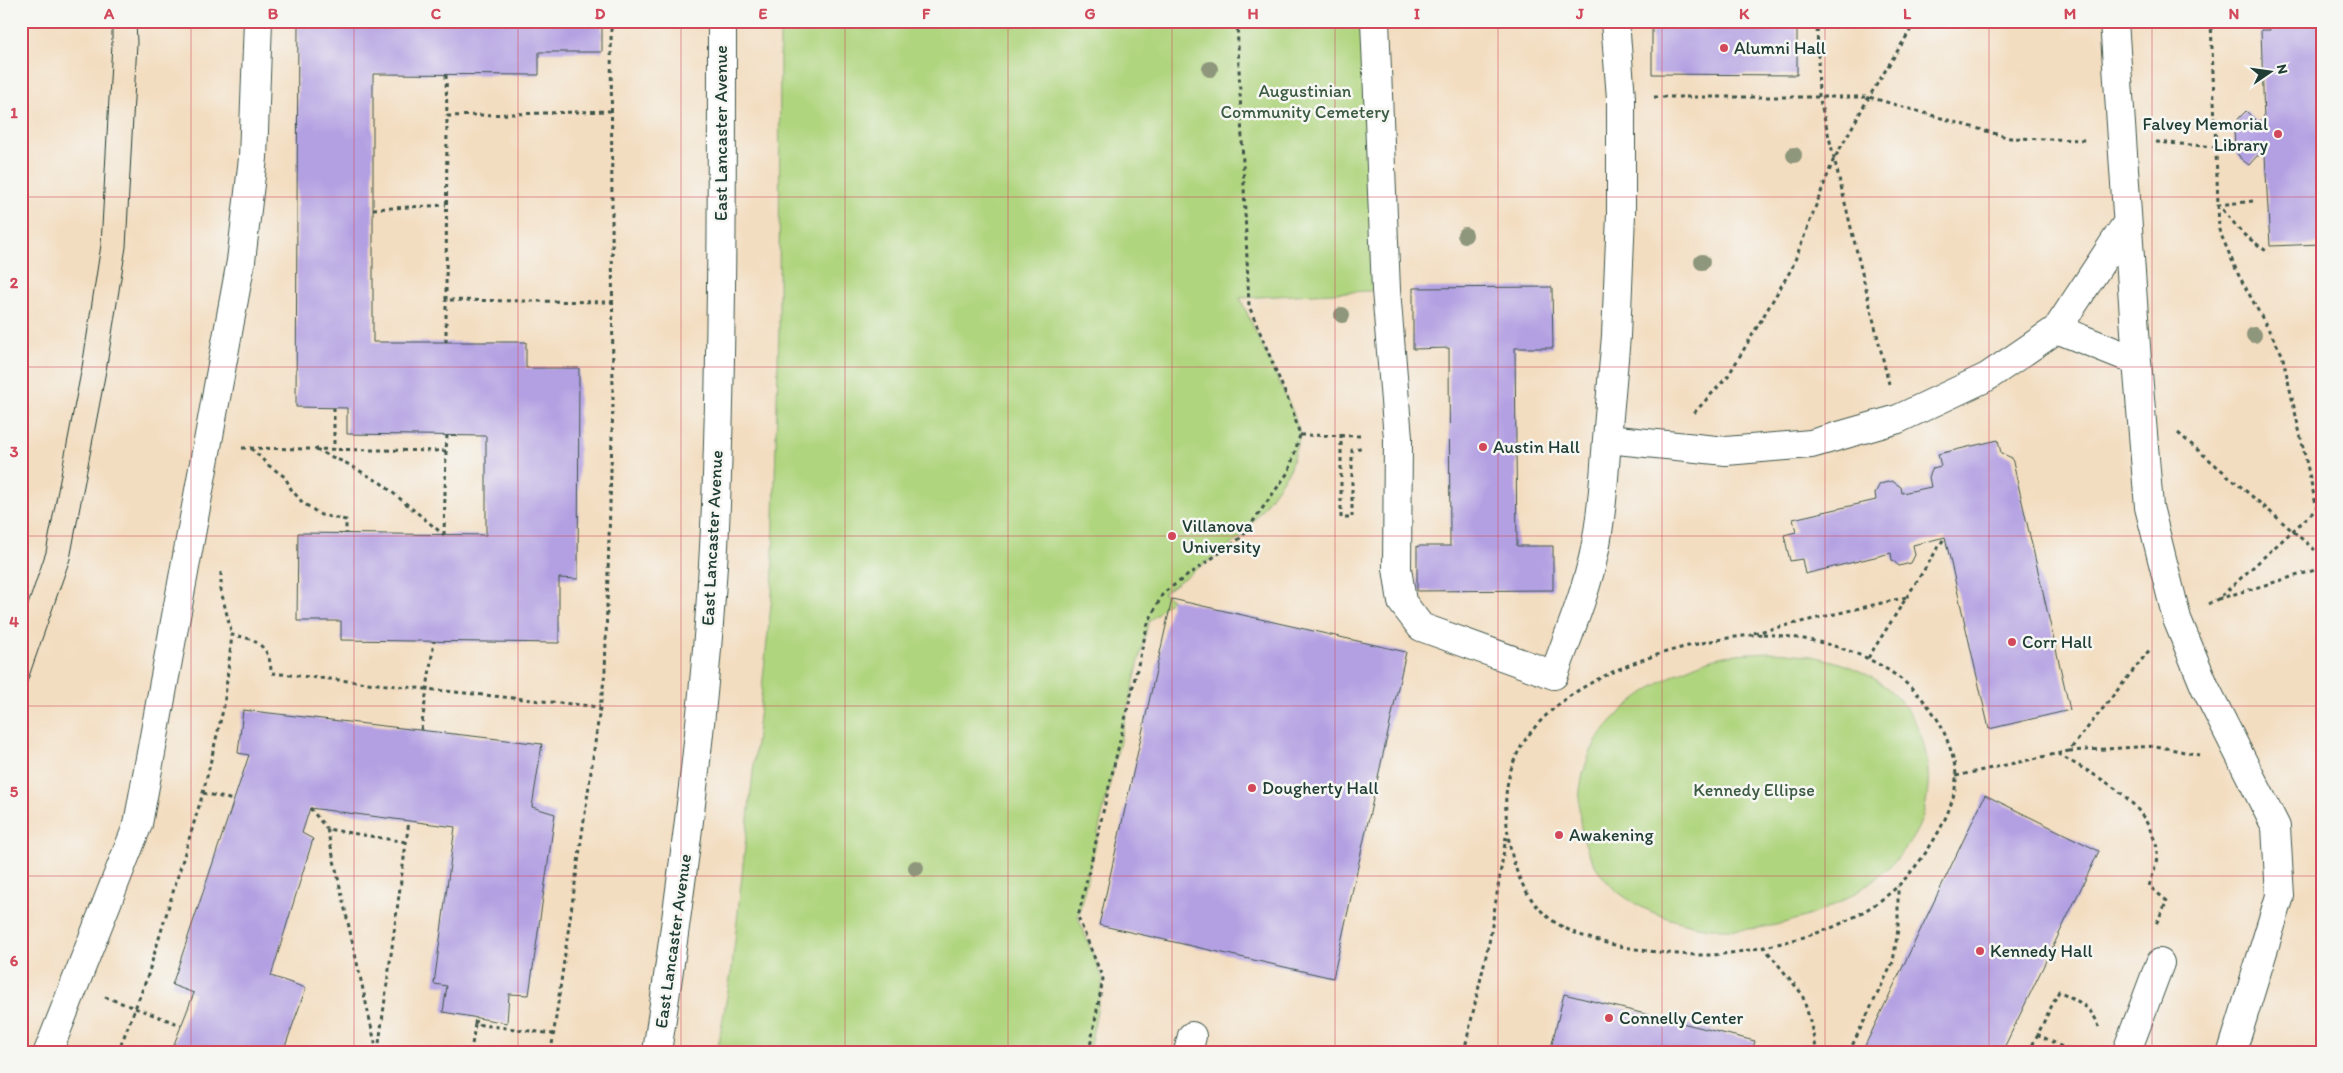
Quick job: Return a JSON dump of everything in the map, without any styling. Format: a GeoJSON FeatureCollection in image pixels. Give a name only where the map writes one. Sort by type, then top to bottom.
{"type":"FeatureCollection","features":[{"type":"Feature","properties":{"kind":"main road"},"geometry":{"type":"LineString","coordinates":[[48,1052],[138,824],[241,261],[253,158],[258,21]]}},
{"type":"Feature","properties":{"kind":"main road","name":"East Lancaster Avenue"},"geometry":{"type":"LineString","coordinates":[[658,1052],[695,772],[713,560],[716,495],[722,21]]}},
{"type":"Feature","properties":{"kind":"main road"},"geometry":{"type":"LineString","coordinates":[[1375,21],[1386,290],[1398,438],[1396,568],[1402,602],[1421,627],[1554,675],[1584,591],[1594,555],[1600,518],[1616,336],[1621,214],[1621,98],[1615,21]]}},
{"type":"Feature","properties":{"kind":"main road"},"geometry":{"type":"LineString","coordinates":[[2114,21],[2137,361],[2150,507],[2177,619],[2205,687],[2276,827],[2280,896],[2232,1052]]}},
{"type":"Feature","properties":{"kind":"main road"},"geometry":{"type":"LineString","coordinates":[[1607,439],[1726,451],[1811,444],[1898,419],[1987,377],[2057,329],[2127,223]]}},
{"type":"Feature","properties":{"kind":"main road"},"geometry":{"type":"LineString","coordinates":[[2057,329],[2137,361]]}},
{"type":"Feature","properties":{"kind":"main road"},"geometry":{"type":"LineString","coordinates":[[2131,1050],[2160,963]]}},
{"type":"Feature","properties":{"kind":"path"},"geometry":{"type":"LineString","coordinates":[[551,1052],[605,673],[613,403],[611,21]]}},
{"type":"Feature","properties":{"kind":"path"},"geometry":{"type":"LineString","coordinates":[[1089,1052],[1103,978],[1078,917],[1148,623],[1163,593],[1242,537],[1289,471],[1300,435],[1293,412],[1249,306],[1237,21]]}},
{"type":"Feature","properties":{"kind":"path"},"geometry":{"type":"LineString","coordinates":[[1817,21],[1819,96],[1833,161],[1898,419]]}},
{"type":"Feature","properties":{"kind":"path"},"geometry":{"type":"LineString","coordinates":[[1664,445],[1728,376],[1792,268],[1833,161],[1869,97],[1916,21]]}},
{"type":"Feature","properties":{"kind":"path"},"geometry":{"type":"LineString","coordinates":[[2211,21],[2219,230],[2238,274],[2282,354],[2317,508]]}},
{"type":"Feature","properties":{"kind":"path"},"geometry":{"type":"LineString","coordinates":[[446,75],[446,342]]}},
{"type":"Feature","properties":{"kind":"path"},"geometry":{"type":"LineString","coordinates":[[1621,98],[1869,97],[2010,138],[2122,141],[2216,147]]}},
{"type":"Feature","properties":{"kind":"path"},"geometry":{"type":"LineString","coordinates":[[447,116],[611,110]]}},
{"type":"Feature","properties":{"kind":"path"},"geometry":{"type":"LineString","coordinates":[[2219,205],[2253,201]]}},
{"type":"Feature","properties":{"kind":"path"},"geometry":{"type":"LineString","coordinates":[[373,209],[446,205]]}},
{"type":"Feature","properties":{"kind":"path"},"geometry":{"type":"LineString","coordinates":[[2219,205],[2243,234],[2270,253]]}},
{"type":"Feature","properties":{"kind":"path"},"geometry":{"type":"LineString","coordinates":[[446,300],[612,302]]}},
{"type":"Feature","properties":{"kind":"path"},"geometry":{"type":"LineString","coordinates":[[2140,401],[2322,556]]}},
{"type":"Feature","properties":{"kind":"path"},"geometry":{"type":"LineString","coordinates":[[334,408],[334,449]]}},
{"type":"Feature","properties":{"kind":"path"},"geometry":{"type":"LineString","coordinates":[[1300,435],[1341,434],[1398,438]]}},
{"type":"Feature","properties":{"kind":"path"},"geometry":{"type":"LineString","coordinates":[[1341,434],[1341,518],[1352,518],[1352,450],[1398,438]]}},
{"type":"Feature","properties":{"kind":"path"},"geometry":{"type":"LineString","coordinates":[[313,449],[346,463],[381,482],[444,535],[447,435]]}},
{"type":"Feature","properties":{"kind":"path"},"geometry":{"type":"LineString","coordinates":[[238,448],[446,451]]}},
{"type":"Feature","properties":{"kind":"path"},"geometry":{"type":"LineString","coordinates":[[251,448],[268,465],[285,477],[302,502],[321,515],[346,520],[346,533]]}},
{"type":"Feature","properties":{"kind":"path"},"geometry":{"type":"LineString","coordinates":[[2218,599],[2291,530],[2322,504]]}},
{"type":"Feature","properties":{"kind":"path"},"geometry":{"type":"LineString","coordinates":[[1868,658],[1945,537]]}},
{"type":"Feature","properties":{"kind":"path"},"geometry":{"type":"LineString","coordinates":[[2069,751],[2177,619],[2218,599],[2322,568]]}},
{"type":"Feature","properties":{"kind":"path"},"geometry":{"type":"LineString","coordinates":[[1743,636],[1907,597]]}},
{"type":"Feature","properties":{"kind":"path"},"geometry":{"type":"LineString","coordinates":[[1763,634],[1792,636],[1832,644],[1868,658],[1904,683],[1926,703],[1943,727],[1956,776],[1952,805],[1918,863],[1898,886],[1843,923],[1763,946],[1710,955],[1679,954],[1613,945],[1580,934],[1550,919],[1529,897],[1515,868],[1507,834],[1505,799],[1512,763],[1532,733],[1562,700],[1629,664],[1727,636],[1763,634]]}},
{"type":"Feature","properties":{"kind":"path"},"geometry":{"type":"LineString","coordinates":[[118,1052],[159,942],[203,793],[224,706],[232,635],[252,639],[263,646],[271,664],[271,673],[600,707]]}},
{"type":"Feature","properties":{"kind":"path"},"geometry":{"type":"LineString","coordinates":[[421,730],[434,641]]}},
{"type":"Feature","properties":{"kind":"path"},"geometry":{"type":"LineString","coordinates":[[1956,776],[2069,751],[2156,746],[2202,756]]}},
{"type":"Feature","properties":{"kind":"path"},"geometry":{"type":"LineString","coordinates":[[2058,754],[2118,790],[2137,806],[2149,827],[2157,848],[2156,867],[2150,886],[2167,900],[2155,926]]}},
{"type":"Feature","properties":{"kind":"path"},"geometry":{"type":"LineString","coordinates":[[203,793],[234,800]]}},
{"type":"Feature","properties":{"kind":"path"},"geometry":{"type":"LineString","coordinates":[[310,808],[327,829],[377,1052]]}},
{"type":"Feature","properties":{"kind":"path"},"geometry":{"type":"LineString","coordinates":[[377,1052],[408,821]]}},
{"type":"Feature","properties":{"kind":"path"},"geometry":{"type":"LineString","coordinates":[[327,829],[406,842]]}},
{"type":"Feature","properties":{"kind":"path"},"geometry":{"type":"LineString","coordinates":[[1464,1052],[1490,938],[1507,834]]}},
{"type":"Feature","properties":{"kind":"path"},"geometry":{"type":"LineString","coordinates":[[1849,1052],[1893,962],[1898,928],[1898,886]]}},
{"type":"Feature","properties":{"kind":"path"},"geometry":{"type":"LineString","coordinates":[[1763,946],[1802,994],[1817,1052]]}},
{"type":"Feature","properties":{"kind":"path"},"geometry":{"type":"LineString","coordinates":[[74,986],[181,1025]]}},
{"type":"Feature","properties":{"kind":"path"},"geometry":{"type":"LineString","coordinates":[[2029,1052],[2059,990],[2085,1006],[2095,1015],[2101,1031]]}},
{"type":"Feature","properties":{"kind":"path"},"geometry":{"type":"LineString","coordinates":[[471,1052],[476,1018]]}},
{"type":"Feature","properties":{"kind":"path"},"geometry":{"type":"LineString","coordinates":[[475,1024],[554,1034]]}},
{"type":"Feature","properties":{"kind":"path"},"geometry":{"type":"LineString","coordinates":[[2037,1034],[2072,1052]]}},
{"type":"Feature","properties":{"kind":"path"},"geometry":{"type":"LineString","coordinates":[[359,1052],[361,1048],[371,1052]]}},
{"type":"Feature","properties":{"kind":"green space","name":"Augustinian Community Cemetery"},"geometry":{"type":"Polygon","coordinates":[[[782,21],[1375,21],[1386,290],[1240,298],[1293,412],[1300,435],[1289,471],[1242,537],[1163,593],[1172,599],[1148,623],[1078,917],[1103,979],[1089,1052],[717,1052],[732,968],[772,595],[779,327],[780,25],[782,21]]]}},
{"type":"Feature","properties":{"kind":"green space","name":"Kennedy Ellipse"},"geometry":{"type":"Polygon","coordinates":[[[1770,652],[1823,658],[1848,666],[1871,677],[1891,691],[1907,710],[1920,732],[1928,769],[1926,803],[1918,828],[1903,851],[1883,872],[1860,890],[1833,905],[1805,917],[1776,925],[1747,929],[1720,929],[1681,922],[1656,914],[1622,895],[1605,879],[1592,860],[1584,839],[1580,816],[1580,793],[1584,771],[1592,749],[1614,718],[1640,696],[1670,677],[1716,658],[1736,654],[1770,652]]]}},
{"type":"Feature","properties":{"kind":"building"},"geometry":{"type":"Polygon","coordinates":[[[298,21],[602,21],[602,52],[539,52],[539,75],[373,74],[373,342],[526,342],[526,368],[579,368],[578,579],[559,578],[559,643],[341,640],[341,621],[297,621],[298,533],[486,535],[486,436],[347,434],[347,408],[296,407],[298,21]]]}},
{"type":"Feature","properties":{"kind":"building","name":"Alumni Hall"},"geometry":{"type":"Polygon","coordinates":[[[1652,21],[1797,21],[1797,75],[1652,74],[1652,21]]]}},
{"type":"Feature","properties":{"kind":"building","name":"Falvey Memorial Library"},"geometry":{"type":"Polygon","coordinates":[[[2269,21],[2322,21],[2322,244],[2270,246],[2265,155],[2257,156],[2249,165],[2241,159],[2235,150],[2234,129],[2239,118],[2246,111],[2256,121],[2264,120],[2261,30],[2270,30],[2269,21]]]}},
{"type":"Feature","properties":{"kind":"building","name":"Austin Hall"},"geometry":{"type":"Polygon","coordinates":[[[1552,287],[1553,348],[1515,348],[1517,546],[1553,546],[1553,590],[1417,591],[1417,546],[1450,546],[1449,348],[1413,349],[1413,288],[1552,287]]]}},
{"type":"Feature","properties":{"kind":"building","name":"Corr Hall"},"geometry":{"type":"Polygon","coordinates":[[[1998,440],[2001,453],[2012,458],[2070,710],[1989,729],[1945,537],[1913,545],[1915,555],[1911,563],[1899,566],[1892,560],[1891,553],[1805,574],[1802,559],[1790,561],[1784,535],[1796,532],[1793,519],[1876,500],[1875,493],[1880,484],[1892,481],[1901,487],[1902,493],[1931,487],[1929,477],[1933,468],[1941,466],[1938,454],[1998,440]]]}},
{"type":"Feature","properties":{"kind":"building","name":"Dougherty Hall"},"geometry":{"type":"Polygon","coordinates":[[[1172,599],[1406,652],[1333,978],[1099,925],[1172,599]]]}},
{"type":"Feature","properties":{"kind":"building"},"geometry":{"type":"Polygon","coordinates":[[[243,710],[542,744],[532,807],[555,814],[529,995],[509,994],[507,1023],[443,1012],[447,986],[434,984],[455,827],[310,808],[302,833],[313,839],[271,976],[306,988],[283,1052],[171,1052],[194,993],[172,985],[249,755],[238,753],[243,710]]]}},
{"type":"Feature","properties":{"kind":"building","name":"Kennedy Hall"},"geometry":{"type":"Polygon","coordinates":[[[1985,795],[2099,851],[2002,1052],[1862,1052],[1985,795]]]}},
{"type":"Feature","properties":{"kind":"building","name":"Connelly Center"},"geometry":{"type":"Polygon","coordinates":[[[1564,994],[1755,1041],[1752,1052],[1550,1052],[1564,994]]]}},
{"type":"Feature","properties":{"kind":"tram line"},"geometry":{"type":"LineString","coordinates":[[21,625],[46,552],[82,367],[101,245],[112,21]]}},
{"type":"Feature","properties":{"kind":"tram line"},"geometry":{"type":"LineString","coordinates":[[21,699],[70,559],[106,371],[126,247],[137,43],[136,21]]}},
{"type":"Feature","properties":{"kind":"place","name":"Alumni Hall"},"geometry":{"type":"Point","coordinates":[1724,48]}},
{"type":"Feature","properties":{"kind":"place","name":"Falvey Memorial Library"},"geometry":{"type":"Point","coordinates":[2278,134]}},
{"type":"Feature","properties":{"kind":"place","name":"Austin Hall"},"geometry":{"type":"Point","coordinates":[1483,447]}},
{"type":"Feature","properties":{"kind":"place","name":"Villanova University"},"geometry":{"type":"Point","coordinates":[1172,536]}},
{"type":"Feature","properties":{"kind":"place","name":"Corr Hall"},"geometry":{"type":"Point","coordinates":[2012,642]}},
{"type":"Feature","properties":{"kind":"place","name":"Dougherty Hall"},"geometry":{"type":"Point","coordinates":[1252,788]}},
{"type":"Feature","properties":{"kind":"place","name":"Awakening"},"geometry":{"type":"Point","coordinates":[1559,835]}},
{"type":"Feature","properties":{"kind":"place","name":"Kennedy Hall"},"geometry":{"type":"Point","coordinates":[1980,951]}},
{"type":"Feature","properties":{"kind":"place","name":"Connelly Center"},"geometry":{"type":"Point","coordinates":[1609,1018]}}]}
